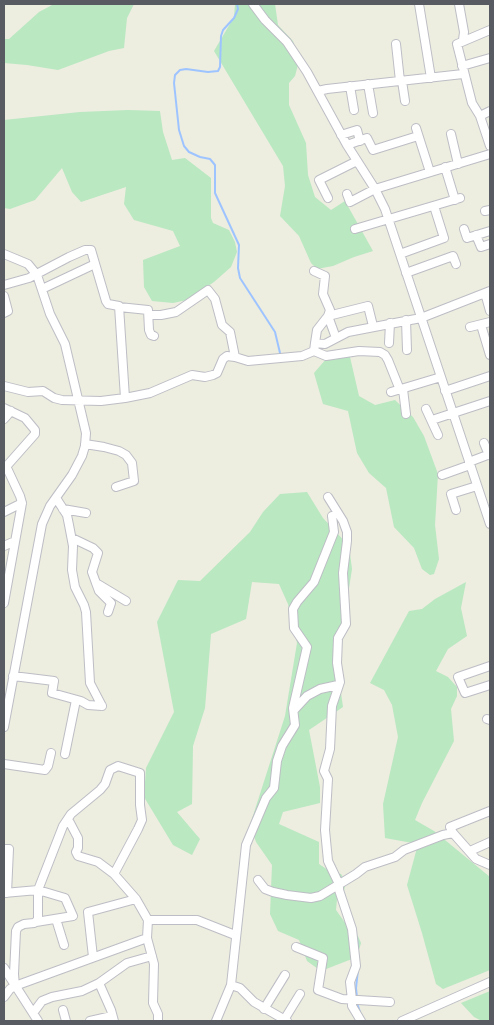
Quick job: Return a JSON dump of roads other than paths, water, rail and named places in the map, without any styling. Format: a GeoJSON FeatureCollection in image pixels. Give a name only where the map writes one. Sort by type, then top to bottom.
{"type":"FeatureCollection","features":[{"type":"Feature","properties":{"kind":"street"},"geometry":{"type":"LineString","coordinates":[[253,4],[265,20],[287,42],[307,72],[341,135],[375,189],[389,220],[469,464],[477,486],[486,500],[490,524]]}},
{"type":"Feature","properties":{"kind":"street"},"geometry":{"type":"LineString","coordinates":[[419,4],[431,78]]}},
{"type":"Feature","properties":{"kind":"street"},"geometry":{"type":"LineString","coordinates":[[459,4],[464,32],[463,40]]}},
{"type":"Feature","properties":{"kind":"street"},"geometry":{"type":"LineString","coordinates":[[490,30],[457,44],[462,70],[472,103],[480,116],[490,146]]}},
{"type":"Feature","properties":{"kind":"street"},"geometry":{"type":"LineString","coordinates":[[396,44],[405,101]]}},
{"type":"Feature","properties":{"kind":"street"},"geometry":{"type":"LineString","coordinates":[[318,91],[431,78],[462,70],[490,58]]}},
{"type":"Feature","properties":{"kind":"street"},"geometry":{"type":"LineString","coordinates":[[368,84],[373,113]]}},
{"type":"Feature","properties":{"kind":"street"},"geometry":{"type":"LineString","coordinates":[[350,86],[354,110]]}},
{"type":"Feature","properties":{"kind":"street"},"geometry":{"type":"LineString","coordinates":[[480,116],[490,111]]}},
{"type":"Feature","properties":{"kind":"street"},"geometry":{"type":"LineString","coordinates":[[341,135],[357,130],[360,140]]}},
{"type":"Feature","properties":{"kind":"street"},"geometry":{"type":"LineString","coordinates":[[347,145],[367,138],[373,150],[417,132],[430,172]]}},
{"type":"Feature","properties":{"kind":"street"},"geometry":{"type":"LineString","coordinates":[[451,134],[458,164]]}},
{"type":"Feature","properties":{"kind":"street"},"geometry":{"type":"LineString","coordinates":[[347,194],[350,202],[375,189],[490,154]]}},
{"type":"Feature","properties":{"kind":"street"},"geometry":{"type":"LineString","coordinates":[[328,198],[319,180],[357,161]]}},
{"type":"Feature","properties":{"kind":"street"},"geometry":{"type":"LineString","coordinates":[[355,230],[457,199],[445,168]]}},
{"type":"Feature","properties":{"kind":"street"},"geometry":{"type":"LineString","coordinates":[[400,254],[444,238],[434,206]]}},
{"type":"Feature","properties":{"kind":"street"},"geometry":{"type":"LineString","coordinates":[[464,229],[467,238],[490,230]]}},
{"type":"Feature","properties":{"kind":"street"},"geometry":{"type":"LineString","coordinates":[[476,235],[481,247],[490,244]]}},
{"type":"Feature","properties":{"kind":"street"},"geometry":{"type":"LineString","coordinates":[[4,285],[37,275],[69,256],[85,250],[91,250],[108,304],[148,310],[150,335],[154,336]]}},
{"type":"Feature","properties":{"kind":"street"},"geometry":{"type":"LineString","coordinates":[[4,254],[28,264],[37,275],[50,314],[64,344],[86,433],[82,456],[45,514],[42,524],[4,727]]}},
{"type":"Feature","properties":{"kind":"street"},"geometry":{"type":"LineString","coordinates":[[406,273],[453,256],[456,264]]}},
{"type":"Feature","properties":{"kind":"street"},"geometry":{"type":"LineString","coordinates":[[42,289],[95,264]]}},
{"type":"Feature","properties":{"kind":"street"},"geometry":{"type":"LineString","coordinates":[[314,271],[325,276],[323,294],[330,310],[328,316],[317,330],[314,347]]}},
{"type":"Feature","properties":{"kind":"street"},"geometry":{"type":"LineString","coordinates":[[149,315],[176,312],[208,290],[214,299],[222,325],[230,332],[235,357]]}},
{"type":"Feature","properties":{"kind":"street"},"geometry":{"type":"LineString","coordinates":[[4,386],[28,392],[43,391],[54,398],[62,400],[101,401],[125,398],[150,393],[192,376],[205,377],[213,374],[217,372],[223,359],[227,356],[248,361],[302,356],[314,347],[325,344],[348,332],[421,318],[488,292],[490,311]]}},
{"type":"Feature","properties":{"kind":"street"},"geometry":{"type":"LineString","coordinates":[[4,296],[8,311],[4,312]]}},
{"type":"Feature","properties":{"kind":"street"},"geometry":{"type":"LineString","coordinates":[[328,316],[368,306],[373,326]]}},
{"type":"Feature","properties":{"kind":"street"},"geometry":{"type":"LineString","coordinates":[[120,307],[125,398]]}},
{"type":"Feature","properties":{"kind":"street"},"geometry":{"type":"LineString","coordinates":[[328,316],[336,338]]}},
{"type":"Feature","properties":{"kind":"street"},"geometry":{"type":"LineString","coordinates":[[406,320],[407,350]]}},
{"type":"Feature","properties":{"kind":"street"},"geometry":{"type":"LineString","coordinates":[[470,327],[490,322]]}},
{"type":"Feature","properties":{"kind":"street"},"geometry":{"type":"LineString","coordinates":[[389,343],[390,323]]}},
{"type":"Feature","properties":{"kind":"street"},"geometry":{"type":"LineString","coordinates":[[480,325],[490,355]]}},
{"type":"Feature","properties":{"kind":"street"},"geometry":{"type":"LineString","coordinates":[[314,347],[326,356],[359,351],[385,354],[401,390],[406,414]]}},
{"type":"Feature","properties":{"kind":"street"},"geometry":{"type":"LineString","coordinates":[[445,391],[490,376]]}},
{"type":"Feature","properties":{"kind":"street"},"geometry":{"type":"LineString","coordinates":[[391,392],[441,377]]}},
{"type":"Feature","properties":{"kind":"street"},"geometry":{"type":"LineString","coordinates":[[432,420],[490,401]]}},
{"type":"Feature","properties":{"kind":"street"},"geometry":{"type":"LineString","coordinates":[[426,409],[438,435]]}},
{"type":"Feature","properties":{"kind":"street"},"geometry":{"type":"LineString","coordinates":[[4,419],[7,410],[25,418],[35,430],[35,434],[5,468],[20,496],[22,504],[6,580],[4,602]]}},
{"type":"Feature","properties":{"kind":"street"},"geometry":{"type":"LineString","coordinates":[[442,475],[490,455],[484,443]]}},
{"type":"Feature","properties":{"kind":"street"},"geometry":{"type":"LineString","coordinates":[[85,444],[119,452],[126,455],[132,463],[134,481],[116,487]]}},
{"type":"Feature","properties":{"kind":"street"},"geometry":{"type":"LineString","coordinates":[[456,510],[451,494],[477,486]]}},
{"type":"Feature","properties":{"kind":"street"},"geometry":{"type":"LineString","coordinates":[[328,497],[344,521],[347,532],[343,573],[346,624],[338,638],[337,663],[340,682],[332,706],[330,749],[324,771],[328,779],[325,830],[328,861],[339,884],[339,890],[352,929],[356,966],[350,982],[352,1006],[361,1021]]}},
{"type":"Feature","properties":{"kind":"street"},"geometry":{"type":"LineString","coordinates":[[13,676],[54,681],[52,693],[88,705],[102,706],[90,683],[86,612],[75,587],[72,570],[74,553],[67,515],[56,498]]}},
{"type":"Feature","properties":{"kind":"street"},"geometry":{"type":"LineString","coordinates":[[4,512],[22,504]]}},
{"type":"Feature","properties":{"kind":"street"},"geometry":{"type":"LineString","coordinates":[[63,509],[86,513]]}},
{"type":"Feature","properties":{"kind":"street"},"geometry":{"type":"LineString","coordinates":[[216,1021],[231,985],[246,845],[266,798],[274,788],[277,761],[282,746],[295,725],[294,710],[307,647],[294,628],[293,609],[314,582],[334,532],[332,516]]}},
{"type":"Feature","properties":{"kind":"street"},"geometry":{"type":"LineString","coordinates":[[72,538],[93,548],[98,553],[92,572],[99,590],[111,603],[108,612]]}},
{"type":"Feature","properties":{"kind":"street"},"geometry":{"type":"LineString","coordinates":[[4,546],[15,541]]}},
{"type":"Feature","properties":{"kind":"street"},"geometry":{"type":"LineString","coordinates":[[96,583],[126,601]]}},
{"type":"Feature","properties":{"kind":"street"},"geometry":{"type":"LineString","coordinates":[[490,666],[458,677],[465,693],[490,685]]}},
{"type":"Feature","properties":{"kind":"street"},"geometry":{"type":"LineString","coordinates":[[294,710],[307,696],[320,689],[338,686]]}},
{"type":"Feature","properties":{"kind":"street"},"geometry":{"type":"LineString","coordinates":[[65,754],[76,700]]}},
{"type":"Feature","properties":{"kind":"street"},"geometry":{"type":"LineString","coordinates":[[4,764],[45,770],[51,754]]}},
{"type":"Feature","properties":{"kind":"street"},"geometry":{"type":"LineString","coordinates":[[36,922],[39,917],[38,890],[63,826],[82,804],[100,790],[105,784],[110,770],[114,766],[118,766],[140,773],[141,822],[114,874]]}},
{"type":"Feature","properties":{"kind":"street"},"geometry":{"type":"LineString","coordinates":[[490,811],[450,827],[476,860],[490,865]]}},
{"type":"Feature","properties":{"kind":"street"},"geometry":{"type":"LineString","coordinates":[[68,819],[78,838],[76,852],[78,856],[98,862],[114,874],[136,899],[148,920],[148,938],[154,964],[153,1003],[158,1014],[158,1021]]}},
{"type":"Feature","properties":{"kind":"street"},"geometry":{"type":"LineString","coordinates":[[258,880],[265,889],[273,892],[311,898],[320,896],[329,892],[365,867],[394,857],[404,850],[435,838],[453,833]]}},
{"type":"Feature","properties":{"kind":"street"},"geometry":{"type":"LineString","coordinates":[[470,851],[490,842]]}},
{"type":"Feature","properties":{"kind":"street"},"geometry":{"type":"LineString","coordinates":[[4,849],[9,850],[6,893],[38,890],[64,898],[72,916],[24,924],[18,927],[16,930],[15,986]]}},
{"type":"Feature","properties":{"kind":"street"},"geometry":{"type":"LineString","coordinates":[[93,957],[88,912],[136,899]]}},
{"type":"Feature","properties":{"kind":"street"},"geometry":{"type":"LineString","coordinates":[[56,919],[64,945]]}},
{"type":"Feature","properties":{"kind":"street"},"geometry":{"type":"LineString","coordinates":[[148,920],[197,920],[235,935]]}},
{"type":"Feature","properties":{"kind":"street"},"geometry":{"type":"LineString","coordinates":[[4,997],[15,986],[148,938]]}},
{"type":"Feature","properties":{"kind":"street"},"geometry":{"type":"LineString","coordinates":[[296,947],[323,958],[318,990],[342,999],[390,1002]]}},
{"type":"Feature","properties":{"kind":"street"},"geometry":{"type":"LineString","coordinates":[[33,1013],[42,1001],[82,991],[100,983],[127,963],[152,956]]}},
{"type":"Feature","properties":{"kind":"street"},"geometry":{"type":"LineString","coordinates":[[4,968],[38,1021]]}},
{"type":"Feature","properties":{"kind":"street"},"geometry":{"type":"LineString","coordinates":[[264,1009],[285,975]]}},
{"type":"Feature","properties":{"kind":"street"},"geometry":{"type":"LineString","coordinates":[[402,1021],[490,982]]}},
{"type":"Feature","properties":{"kind":"street"},"geometry":{"type":"LineString","coordinates":[[90,1021],[113,1019],[100,983]]}},
{"type":"Feature","properties":{"kind":"street"},"geometry":{"type":"LineString","coordinates":[[231,985],[240,988],[254,1002],[285,1020],[300,994]]}},
{"type":"Feature","properties":{"kind":"street"},"geometry":{"type":"LineString","coordinates":[[63,1010],[66,1021]]}},
{"type":"Feature","properties":{"kind":"waterway"},"geometry":{"type":"LineString","coordinates":[[237,4],[238,9],[234,18],[223,30],[221,36],[220,67],[218,71],[208,72],[186,69],[180,70],[175,75],[174,83],[179,130],[184,146],[189,152],[210,159],[215,165],[215,193],[239,245],[238,268],[240,278],[275,332],[280,353]]}},
{"type":"Feature","properties":{"kind":"waterway"},"geometry":{"type":"LineString","coordinates":[[357,938],[359,966]]}},
{"type":"Feature","properties":{"kind":"waterway"},"geometry":{"type":"LineString","coordinates":[[357,998],[358,970]]}},
{"type":"Feature","properties":{"kind":"waterway"},"geometry":{"type":"LineString","coordinates":[[357,1003],[360,1012]]}}]}
